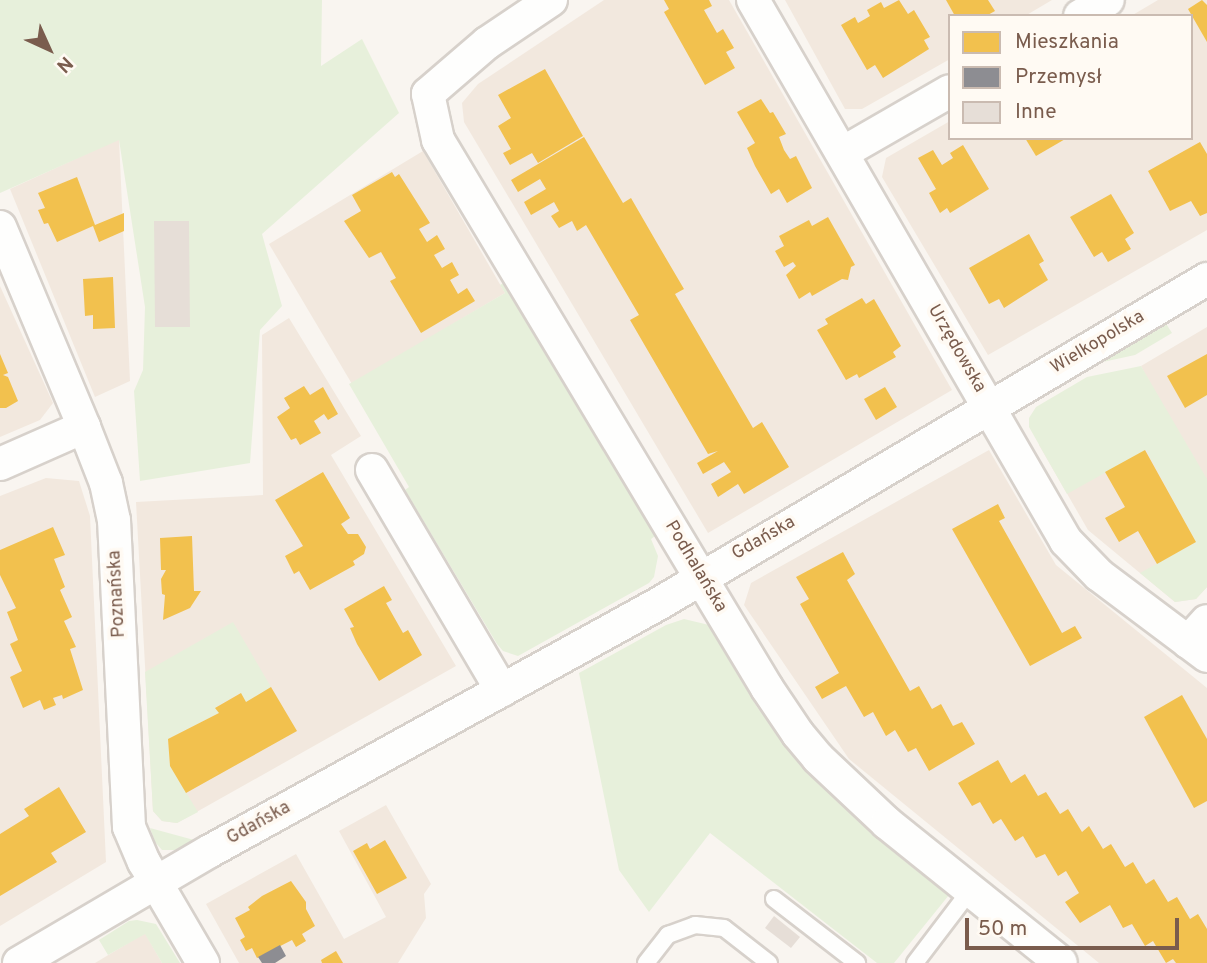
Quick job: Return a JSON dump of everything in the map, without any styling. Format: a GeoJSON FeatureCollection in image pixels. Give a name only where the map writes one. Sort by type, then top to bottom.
{"type":"FeatureCollection","features":[{"type":"Feature","properties":{"kind":"street","name":"Podhalańska"},"geometry":{"type":"LineString","coordinates":[[551,0],[486,43],[428,94],[438,140],[766,688],[818,758],[887,823],[969,892],[1061,963]]}},
{"type":"Feature","properties":{"kind":"street","name":"Urzędowska"},"geometry":{"type":"LineString","coordinates":[[753,0],[844,152],[1066,541],[1099,575],[1201,639]]}},
{"type":"Feature","properties":{"kind":"street"},"geometry":{"type":"LineString","coordinates":[[1084,14],[1108,0]]}},
{"type":"Feature","properties":{"kind":"street"},"geometry":{"type":"LineString","coordinates":[[844,152],[948,92]]}},
{"type":"Feature","properties":{"kind":"street","name":"Poznańska"},"geometry":{"type":"LineString","coordinates":[[0,226],[106,483],[114,520],[129,827],[144,862],[158,881],[203,963]]}},
{"type":"Feature","properties":{"kind":"street","name":"Wielkopolska"},"geometry":{"type":"LineString","coordinates":[[990,408],[1207,279]]}},
{"type":"Feature","properties":{"kind":"street","name":"Gdańska"},"geometry":{"type":"LineString","coordinates":[[19,963],[158,881],[660,603],[700,576],[990,408]]}},
{"type":"Feature","properties":{"kind":"street"},"geometry":{"type":"LineString","coordinates":[[0,464],[84,427]]}},
{"type":"Feature","properties":{"kind":"street"},"geometry":{"type":"LineString","coordinates":[[372,470],[502,691]]}},
{"type":"Feature","properties":{"kind":"lane"},"geometry":{"type":"LineString","coordinates":[[915,963],[969,892]]}},
{"type":"Feature","properties":{"kind":"lane"},"geometry":{"type":"LineString","coordinates":[[774,900],[857,963]]}},
{"type":"Feature","properties":{"kind":"lane"},"geometry":{"type":"LineString","coordinates":[[646,963],[668,935],[695,925],[724,928],[769,963]]}},
{"type":"Feature","properties":{"kind":"shaded area"},"geometry":{"type":"Polygon","coordinates":[[[604,0],[729,0],[952,390],[708,533],[464,122],[462,103],[478,84],[604,0]]]}},
{"type":"Feature","properties":{"kind":"shaded area"},"geometry":{"type":"Polygon","coordinates":[[[785,0],[1052,0],[1028,14],[948,14],[948,60],[862,109],[845,109],[785,0]]]}},
{"type":"Feature","properties":{"kind":"shaded area"},"geometry":{"type":"Polygon","coordinates":[[[1158,0],[1207,0],[1207,230],[988,355],[882,177],[886,158],[948,122],[948,140],[1193,140],[1193,14],[1134,14],[1158,0]]]}},
{"type":"Feature","properties":{"kind":"shaded area"},"geometry":{"type":"Polygon","coordinates":[[[119,139],[130,381],[95,397],[10,189],[119,139]]]}},
{"type":"Feature","properties":{"kind":"shaded area"},"geometry":{"type":"Polygon","coordinates":[[[423,151],[505,293],[352,384],[269,244],[423,151]]]}},
{"type":"Feature","properties":{"kind":"shaded area"},"geometry":{"type":"Polygon","coordinates":[[[0,286],[53,403],[40,420],[0,437],[0,286]]]}},
{"type":"Feature","properties":{"kind":"shaded area"},"geometry":{"type":"Polygon","coordinates":[[[289,318],[361,436],[331,455],[456,666],[177,823],[162,821],[153,811],[136,502],[263,495],[262,335],[289,318]]]}},
{"type":"Feature","properties":{"kind":"shaded area"},"geometry":{"type":"Polygon","coordinates":[[[1207,327],[1207,587],[1196,599],[1175,602],[1088,530],[1039,445],[1148,380],[1141,366],[1207,327]]]}},
{"type":"Feature","properties":{"kind":"shaded area"},"geometry":{"type":"Polygon","coordinates":[[[989,450],[1056,565],[1207,688],[1207,963],[1099,963],[849,759],[744,605],[751,583],[989,450]]]}},
{"type":"Feature","properties":{"kind":"shaded area"},"geometry":{"type":"Polygon","coordinates":[[[46,478],[79,481],[90,516],[106,862],[0,926],[0,496],[46,478]]]}},
{"type":"Feature","properties":{"kind":"shaded area"},"geometry":{"type":"Polygon","coordinates":[[[386,805],[431,884],[424,894],[426,918],[398,963],[239,963],[206,904],[296,854],[344,939],[386,917],[339,831],[386,805]]]}},
{"type":"Feature","properties":{"kind":"shaded area"},"geometry":{"type":"Polygon","coordinates":[[[145,933],[162,963],[95,963],[145,933]]]}},
{"type":"Feature","properties":{"kind":"green space"},"geometry":{"type":"Polygon","coordinates":[[[0,0],[322,0],[321,66],[362,39],[399,113],[262,234],[282,306],[260,330],[250,463],[140,481],[134,391],[143,370],[145,307],[119,140],[0,193],[0,0]]]}},
{"type":"Feature","properties":{"kind":"green space"},"geometry":{"type":"Polygon","coordinates":[[[510,279],[658,534],[651,539],[658,556],[654,577],[649,583],[518,656],[503,651],[497,644],[405,490],[409,487],[349,384],[505,293],[500,285],[510,279]]]}},
{"type":"Feature","properties":{"kind":"green space"},"geometry":{"type":"Polygon","coordinates":[[[1165,322],[1172,333],[1135,355],[1089,365],[1165,322]]]}},
{"type":"Feature","properties":{"kind":"green space"},"geometry":{"type":"Polygon","coordinates":[[[1141,366],[1207,479],[1207,587],[1196,599],[1175,602],[1140,573],[1196,542],[1146,450],[1067,494],[1029,427],[1029,418],[1036,407],[1087,377],[1141,366]]]}},
{"type":"Feature","properties":{"kind":"green space"},"geometry":{"type":"Polygon","coordinates":[[[684,619],[709,625],[757,707],[810,774],[949,895],[894,963],[877,963],[710,833],[649,912],[619,870],[579,673],[666,625],[684,619]]]}},
{"type":"Feature","properties":{"kind":"green space"},"geometry":{"type":"Polygon","coordinates":[[[233,622],[271,687],[246,702],[240,693],[216,707],[219,713],[168,739],[170,766],[198,812],[177,823],[162,821],[153,811],[145,672],[233,622]]]}},
{"type":"Feature","properties":{"kind":"green space"},"geometry":{"type":"Polygon","coordinates":[[[150,828],[194,840],[175,850],[162,850],[155,842],[150,828]]]}},
{"type":"Feature","properties":{"kind":"green space"},"geometry":{"type":"Polygon","coordinates":[[[129,921],[156,924],[180,963],[162,963],[145,934],[108,955],[99,940],[129,921]]]}},
{"type":"Feature","properties":{"kind":"building: Mieszkania"},"geometry":{"type":"Polygon","coordinates":[[[664,0],[709,0],[712,6],[704,10],[717,33],[723,29],[734,48],[726,52],[735,68],[705,85],[664,12],[669,9],[664,0]]]}},
{"type":"Feature","properties":{"kind":"building: Mieszkania"},"geometry":{"type":"Polygon","coordinates":[[[899,0],[908,14],[914,10],[930,37],[924,40],[929,49],[883,78],[875,65],[867,70],[841,25],[855,17],[858,23],[865,19],[870,16],[867,10],[881,2],[884,8],[899,0]]]}},
{"type":"Feature","properties":{"kind":"building: Mieszkania"},"geometry":{"type":"Polygon","coordinates":[[[946,0],[988,0],[995,11],[990,14],[954,14],[946,0]]]}},
{"type":"Feature","properties":{"kind":"building: Mieszkania"},"geometry":{"type":"Polygon","coordinates":[[[1202,0],[1207,5],[1207,42],[1193,14],[1188,9],[1202,0]]]}},
{"type":"Feature","properties":{"kind":"building: Mieszkania"},"geometry":{"type":"Polygon","coordinates":[[[545,69],[583,136],[538,163],[532,153],[510,165],[503,153],[511,149],[498,126],[511,118],[498,95],[545,69]]]}},
{"type":"Feature","properties":{"kind":"building: Mieszkania"},"geometry":{"type":"Polygon","coordinates":[[[761,99],[770,113],[773,112],[786,134],[779,137],[784,150],[790,159],[796,156],[812,188],[787,203],[779,189],[771,194],[755,166],[747,148],[755,143],[737,112],[761,99]]]}},
{"type":"Feature","properties":{"kind":"building: Mieszkania"},"geometry":{"type":"Polygon","coordinates":[[[584,137],[623,203],[631,198],[684,289],[675,294],[753,428],[762,422],[789,467],[744,494],[738,484],[718,497],[711,484],[731,472],[724,462],[703,474],[697,463],[718,451],[708,454],[630,320],[639,315],[586,225],[577,231],[572,221],[559,228],[551,216],[559,211],[554,202],[531,215],[524,202],[546,189],[540,179],[518,192],[511,180],[584,137]]]}},
{"type":"Feature","properties":{"kind":"building: Mieszkania"},"geometry":{"type":"Polygon","coordinates":[[[1026,140],[1064,140],[1036,156],[1026,140]]]}},
{"type":"Feature","properties":{"kind":"building: Mieszkania"},"geometry":{"type":"Polygon","coordinates":[[[1200,142],[1207,154],[1207,213],[1200,216],[1191,201],[1170,211],[1148,171],[1200,142]]]}},
{"type":"Feature","properties":{"kind":"building: Mieszkania"},"geometry":{"type":"Polygon","coordinates":[[[963,145],[989,189],[950,213],[947,208],[940,213],[929,193],[936,189],[918,158],[933,150],[942,165],[953,158],[950,153],[963,145]]]}},
{"type":"Feature","properties":{"kind":"building: Mieszkania"},"geometry":{"type":"Polygon","coordinates":[[[392,172],[395,177],[399,174],[430,223],[419,229],[427,242],[437,235],[445,249],[434,255],[442,268],[452,262],[459,275],[450,280],[458,294],[467,288],[475,301],[421,333],[390,281],[396,278],[381,252],[369,258],[344,221],[361,211],[352,195],[392,172]]]}},
{"type":"Feature","properties":{"kind":"building: Mieszkania"},"geometry":{"type":"Polygon","coordinates":[[[77,177],[95,225],[124,213],[124,231],[99,242],[93,226],[57,242],[38,210],[45,208],[38,193],[77,177]]]}},
{"type":"Feature","properties":{"kind":"building: Mieszkania"},"geometry":{"type":"Polygon","coordinates":[[[1111,194],[1134,233],[1125,239],[1131,249],[1108,262],[1102,252],[1094,257],[1070,217],[1111,194]]]}},
{"type":"Feature","properties":{"kind":"building: Mieszkania"},"geometry":{"type":"Polygon","coordinates":[[[828,217],[855,265],[851,267],[848,280],[842,279],[812,296],[810,292],[799,299],[786,275],[796,266],[793,262],[784,267],[775,251],[784,246],[779,236],[809,220],[812,226],[828,217]]]}},
{"type":"Feature","properties":{"kind":"building: Mieszkania"},"geometry":{"type":"Polygon","coordinates":[[[1029,234],[1044,261],[1039,264],[1048,280],[1004,308],[999,299],[989,304],[969,268],[1029,234]]]}},
{"type":"Feature","properties":{"kind":"building: Mieszkania"},"geometry":{"type":"Polygon","coordinates":[[[113,277],[115,328],[93,329],[93,315],[85,316],[83,279],[113,277]]]}},
{"type":"Feature","properties":{"kind":"building: Mieszkania"},"geometry":{"type":"Polygon","coordinates":[[[862,298],[866,304],[874,299],[901,346],[893,352],[896,357],[859,378],[857,374],[846,380],[817,330],[828,324],[825,319],[862,298]]]}},
{"type":"Feature","properties":{"kind":"building: Mieszkania"},"geometry":{"type":"Polygon","coordinates":[[[0,354],[8,373],[3,375],[8,377],[18,401],[6,408],[0,408],[0,354]]]}},
{"type":"Feature","properties":{"kind":"building: Mieszkania"},"geometry":{"type":"Polygon","coordinates":[[[1207,354],[1207,395],[1185,408],[1167,376],[1207,354]]]}},
{"type":"Feature","properties":{"kind":"building: Mieszkania"},"geometry":{"type":"Polygon","coordinates":[[[304,386],[310,395],[323,387],[338,414],[328,420],[324,414],[314,421],[321,433],[300,445],[296,438],[291,440],[277,417],[290,408],[284,398],[304,386]]]}},
{"type":"Feature","properties":{"kind":"building: Mieszkania"},"geometry":{"type":"Polygon","coordinates":[[[885,387],[897,407],[876,420],[864,399],[885,387]]]}},
{"type":"Feature","properties":{"kind":"building: Mieszkania"},"geometry":{"type":"Polygon","coordinates":[[[1145,450],[1196,542],[1157,564],[1138,531],[1119,542],[1105,518],[1125,507],[1105,472],[1145,450]]]}},
{"type":"Feature","properties":{"kind":"building: Mieszkania"},"geometry":{"type":"Polygon","coordinates":[[[323,472],[350,518],[341,524],[348,534],[358,534],[366,547],[364,554],[353,561],[355,565],[310,590],[299,571],[294,574],[285,556],[303,546],[275,500],[323,472]]]}},
{"type":"Feature","properties":{"kind":"building: Mieszkania"},"geometry":{"type":"Polygon","coordinates":[[[998,504],[1005,518],[999,521],[1062,633],[1075,626],[1082,638],[1030,666],[952,529],[998,504]]]}},
{"type":"Feature","properties":{"kind":"building: Mieszkania"},"geometry":{"type":"Polygon","coordinates":[[[53,527],[65,555],[54,559],[65,587],[60,590],[72,617],[64,621],[76,647],[70,649],[83,690],[63,699],[62,695],[53,698],[56,705],[44,710],[40,700],[23,708],[10,677],[22,671],[10,644],[18,640],[7,612],[16,608],[0,575],[0,550],[53,527]]]}},
{"type":"Feature","properties":{"kind":"building: Mieszkania"},"geometry":{"type":"Polygon","coordinates":[[[192,536],[194,591],[201,591],[190,608],[163,620],[165,595],[162,594],[161,579],[166,570],[161,570],[160,538],[192,536]]]}},
{"type":"Feature","properties":{"kind":"building: Mieszkania"},"geometry":{"type":"Polygon","coordinates":[[[843,552],[855,574],[847,580],[910,691],[919,686],[932,709],[941,704],[953,726],[962,722],[975,744],[929,771],[916,748],[908,752],[895,730],[886,736],[873,712],[864,717],[846,686],[822,699],[815,687],[839,673],[800,604],[809,599],[796,577],[843,552]]]}},
{"type":"Feature","properties":{"kind":"building: Mieszkania"},"geometry":{"type":"Polygon","coordinates":[[[384,586],[392,600],[386,603],[403,633],[408,630],[422,655],[379,681],[357,644],[350,628],[354,627],[344,609],[384,586]]]}},
{"type":"Feature","properties":{"kind":"building: Mieszkania"},"geometry":{"type":"Polygon","coordinates":[[[271,687],[297,731],[186,793],[170,766],[168,739],[219,713],[215,708],[241,693],[246,702],[271,687]]]}},
{"type":"Feature","properties":{"kind":"building: Mieszkania"},"geometry":{"type":"Polygon","coordinates":[[[1182,695],[1207,739],[1207,801],[1194,808],[1144,717],[1182,695]]]}},
{"type":"Feature","properties":{"kind":"building: Mieszkania"},"geometry":{"type":"Polygon","coordinates":[[[998,760],[1011,783],[1025,774],[1038,796],[1046,792],[1060,814],[1068,809],[1082,832],[1089,826],[1103,849],[1111,844],[1125,867],[1133,862],[1146,884],[1154,879],[1168,902],[1177,897],[1190,919],[1198,914],[1207,929],[1207,963],[1176,963],[1173,959],[1166,963],[1153,941],[1145,946],[1132,924],[1123,928],[1110,905],[1080,923],[1065,902],[1079,893],[1066,871],[1058,876],[1045,854],[1036,858],[1023,836],[1015,841],[1001,819],[993,824],[980,802],[972,806],[958,783],[998,760]]]}},
{"type":"Feature","properties":{"kind":"building: Mieszkania"},"geometry":{"type":"Polygon","coordinates":[[[59,787],[86,832],[51,853],[57,862],[0,896],[0,834],[29,816],[24,809],[59,787]]]}},
{"type":"Feature","properties":{"kind":"building: Mieszkania"},"geometry":{"type":"Polygon","coordinates":[[[385,840],[407,878],[377,894],[353,851],[367,843],[370,849],[385,840]]]}},
{"type":"Feature","properties":{"kind":"building: Mieszkania"},"geometry":{"type":"Polygon","coordinates":[[[291,881],[306,902],[306,909],[315,926],[302,934],[306,941],[296,947],[292,940],[257,958],[252,948],[246,951],[240,940],[245,937],[235,918],[250,910],[248,907],[262,896],[291,881]]]}},
{"type":"Feature","properties":{"kind":"building: Mieszkania"},"geometry":{"type":"Polygon","coordinates":[[[336,951],[343,963],[322,963],[321,960],[336,951]]]}},
{"type":"Feature","properties":{"kind":"building: Przemysł"},"geometry":{"type":"Polygon","coordinates":[[[280,945],[286,956],[275,963],[262,963],[258,957],[280,945]]]}},
{"type":"Feature","properties":{"kind":"building: Inne"},"geometry":{"type":"Polygon","coordinates":[[[154,221],[189,221],[190,327],[155,327],[154,221]]]}},
{"type":"Feature","properties":{"kind":"building: Inne"},"geometry":{"type":"Polygon","coordinates":[[[774,916],[800,937],[791,948],[765,928],[774,916]]]}}]}
